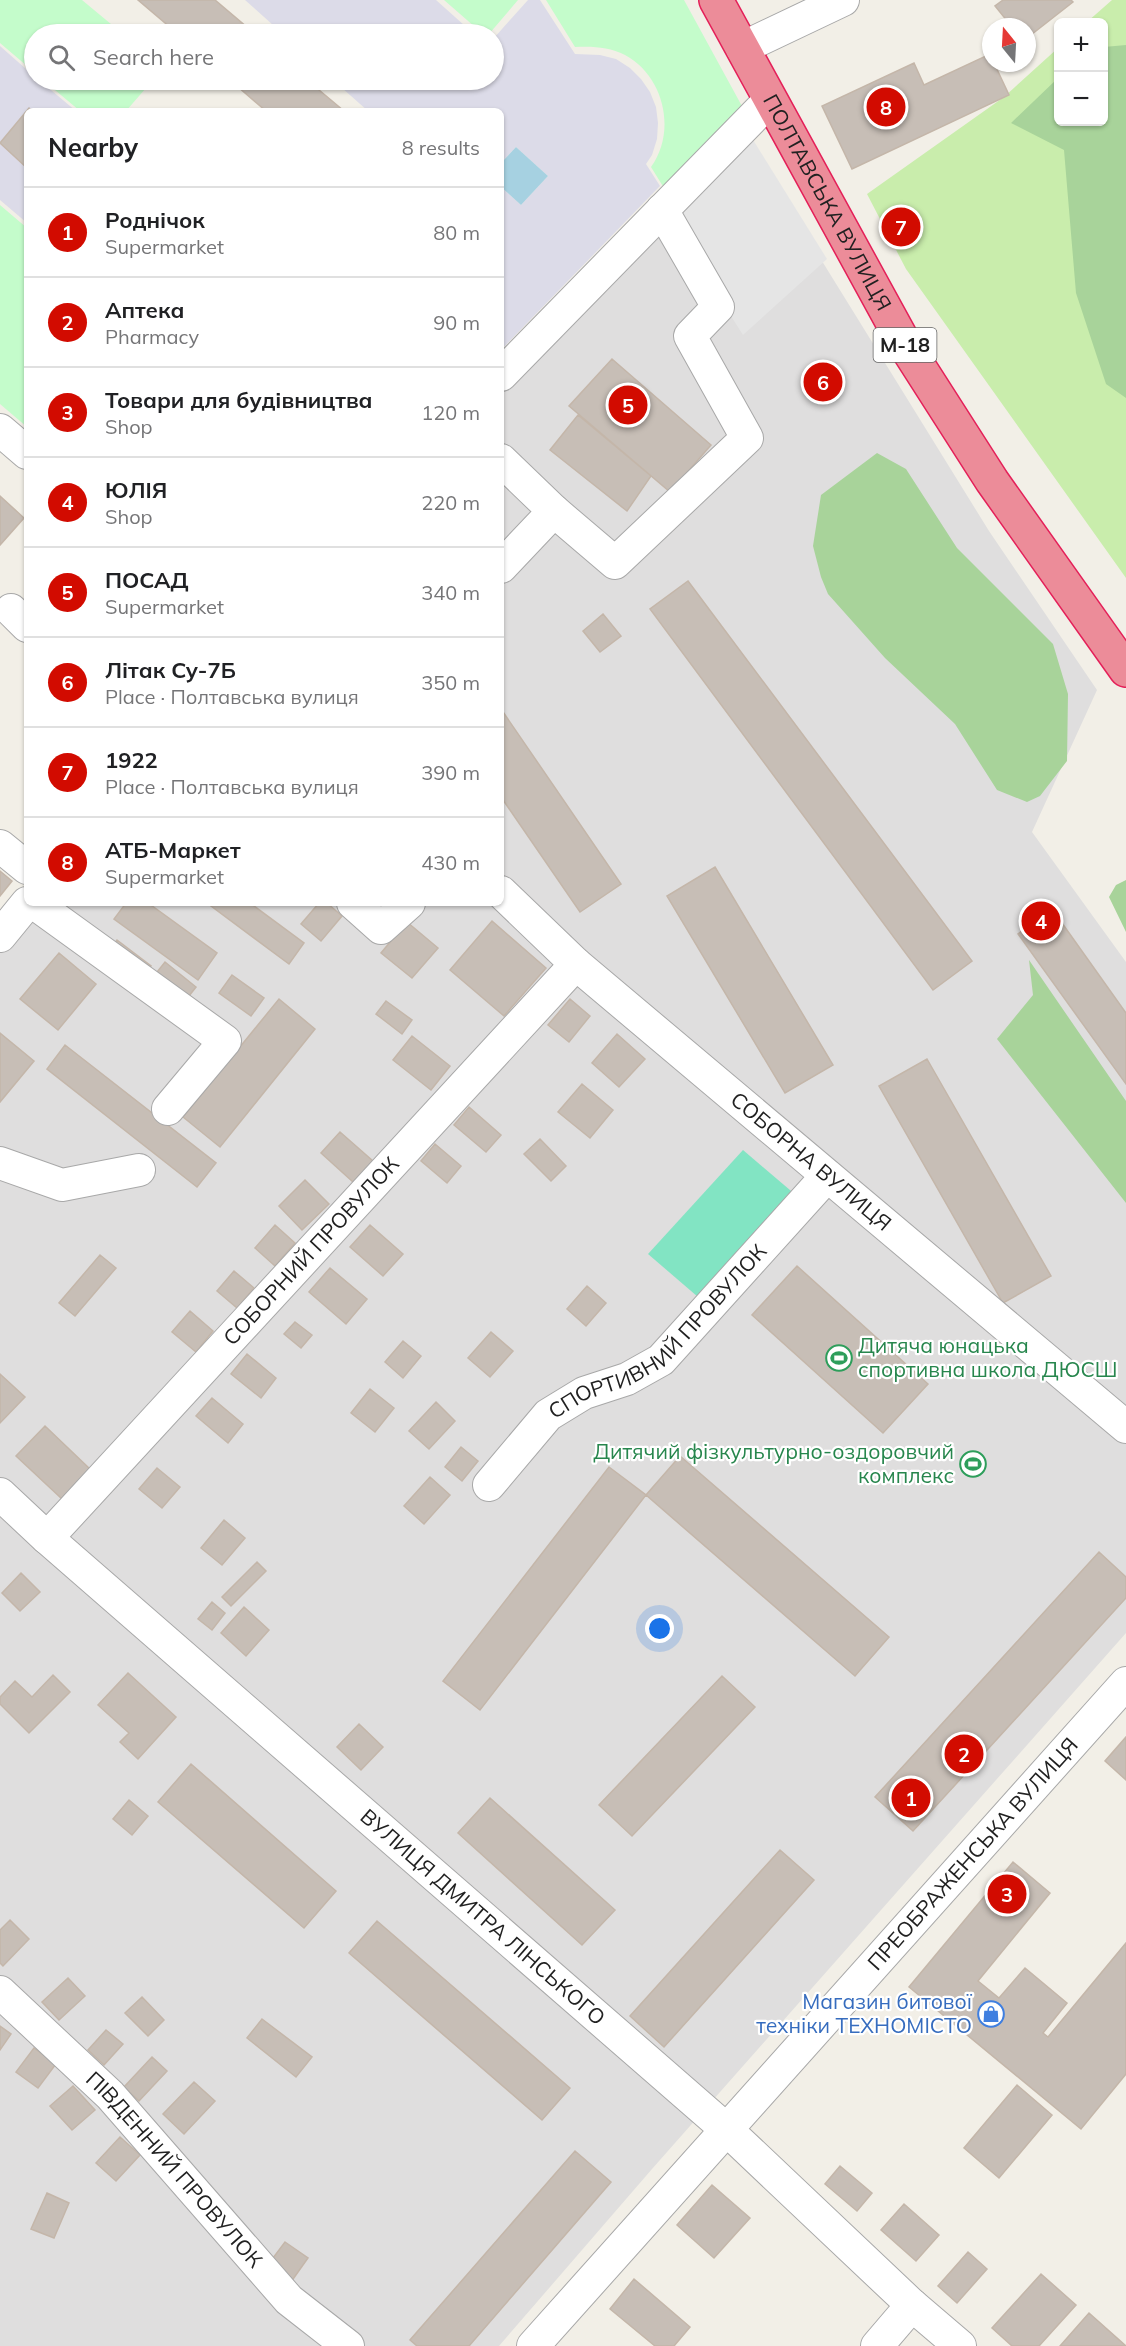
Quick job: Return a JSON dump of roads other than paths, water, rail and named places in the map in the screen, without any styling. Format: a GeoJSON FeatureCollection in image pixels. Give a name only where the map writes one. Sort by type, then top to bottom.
{"type":"FeatureCollection","features":[{"type":"Feature","properties":{"kind":"highway","name":"ПОЛТАВСЬКА ВУЛИЦЯ"},"geometry":{"type":"LineString","coordinates":[[716,0],[905,345],[992,481],[1126,670]]}},
{"type":"Feature","properties":{"kind":"street"},"geometry":{"type":"LineString","coordinates":[[742,48],[843,0]]}},
{"type":"Feature","properties":{"kind":"street"},"geometry":{"type":"LineString","coordinates":[[504,372],[770,100]]}},
{"type":"Feature","properties":{"kind":"street"},"geometry":{"type":"LineString","coordinates":[[504,463],[554,511],[615,563],[747,438],[690,336],[718,307],[662,210]]}},
{"type":"Feature","properties":{"kind":"street"},"geometry":{"type":"LineString","coordinates":[[0,430],[24,450]]}},
{"type":"Feature","properties":{"kind":"street"},"geometry":{"type":"LineString","coordinates":[[504,564],[554,511]]}},
{"type":"Feature","properties":{"kind":"street"},"geometry":{"type":"LineString","coordinates":[[0,846],[24,866]]}},
{"type":"Feature","properties":{"kind":"street","name":"СОБОРНА ВУЛИЦЯ"},"geometry":{"type":"LineString","coordinates":[[504,895],[576,964],[1126,1427]]}},
{"type":"Feature","properties":{"kind":"street"},"geometry":{"type":"LineString","coordinates":[[0,936],[25,906]]}},
{"type":"Feature","properties":{"kind":"street"},"geometry":{"type":"LineString","coordinates":[[38,906],[225,1041],[168,1109]]}},
{"type":"Feature","properties":{"kind":"street"},"geometry":{"type":"LineString","coordinates":[[356,906],[381,928],[406,906]]}},
{"type":"Feature","properties":{"kind":"street","name":"СОБОРНИЙ ПРОВУЛОК"},"geometry":{"type":"LineString","coordinates":[[47,1538],[576,964]]}},
{"type":"Feature","properties":{"kind":"street"},"geometry":{"type":"LineString","coordinates":[[0,1163],[62,1185],[139,1170]]}},
{"type":"Feature","properties":{"kind":"street","name":"СПОРТИВНИЙ ПРОВУЛОК"},"geometry":{"type":"LineString","coordinates":[[489,1485],[548,1415],[584,1393],[627,1379],[661,1360],[827,1176]]}},
{"type":"Feature","properties":{"kind":"street","name":"ВУЛИЦЯ ДМИТРА ЛІНСЬКОГО"},"geometry":{"type":"LineString","coordinates":[[0,1494],[47,1538],[727,2130],[912,2305],[960,2346]]}},
{"type":"Feature","properties":{"kind":"street","name":"ПРЕОБРАЖЕНСЬКА ВУЛИЦЯ"},"geometry":{"type":"LineString","coordinates":[[533,2346],[1126,1683]]}},
{"type":"Feature","properties":{"kind":"street","name":"ПІВДЕННИЙ ПРОВУЛОК"},"geometry":{"type":"LineString","coordinates":[[0,1992],[110,2095],[289,2300],[348,2346]]}},
{"type":"Feature","properties":{"kind":"street"},"geometry":{"type":"LineString","coordinates":[[877,2346],[912,2305]]}},
{"type":"Feature","properties":{"kind":"water"},"geometry":{"type":"Polygon","coordinates":[[[516,147],[548,176],[521,205],[504,190],[504,160],[516,147]]]}},
{"type":"Feature","properties":{"kind":"place","name":"АТБ-Маркет"},"geometry":{"type":"Point","coordinates":[886,107]}},
{"type":"Feature","properties":{"kind":"place","name":"1922"},"geometry":{"type":"Point","coordinates":[901,227]}},
{"type":"Feature","properties":{"kind":"place","name":"Літак Су-7Б"},"geometry":{"type":"Point","coordinates":[823,382]}},
{"type":"Feature","properties":{"kind":"place","name":"ПОСАД"},"geometry":{"type":"Point","coordinates":[628,405]}},
{"type":"Feature","properties":{"kind":"place","name":"ЮЛІЯ"},"geometry":{"type":"Point","coordinates":[1041,921]}},
{"type":"Feature","properties":{"kind":"place","name":"Дитяча юнацька спортивна школа ДЮСШ"},"geometry":{"type":"Point","coordinates":[839,1358]}},
{"type":"Feature","properties":{"kind":"place","name":"Дитячий фізкультурно-оздоровчий комплекс"},"geometry":{"type":"Point","coordinates":[973,1464]}},
{"type":"Feature","properties":{"kind":"place","name":"Аптека"},"geometry":{"type":"Point","coordinates":[964,1754]}},
{"type":"Feature","properties":{"kind":"place","name":"Роднічок"},"geometry":{"type":"Point","coordinates":[911,1798]}},
{"type":"Feature","properties":{"kind":"place","name":"Товари для будівництва"},"geometry":{"type":"Point","coordinates":[1007,1894]}},
{"type":"Feature","properties":{"kind":"place","name":"Магазин битової техніки ТЕХНОМІСТО"},"geometry":{"type":"Point","coordinates":[991,2014]}}]}
